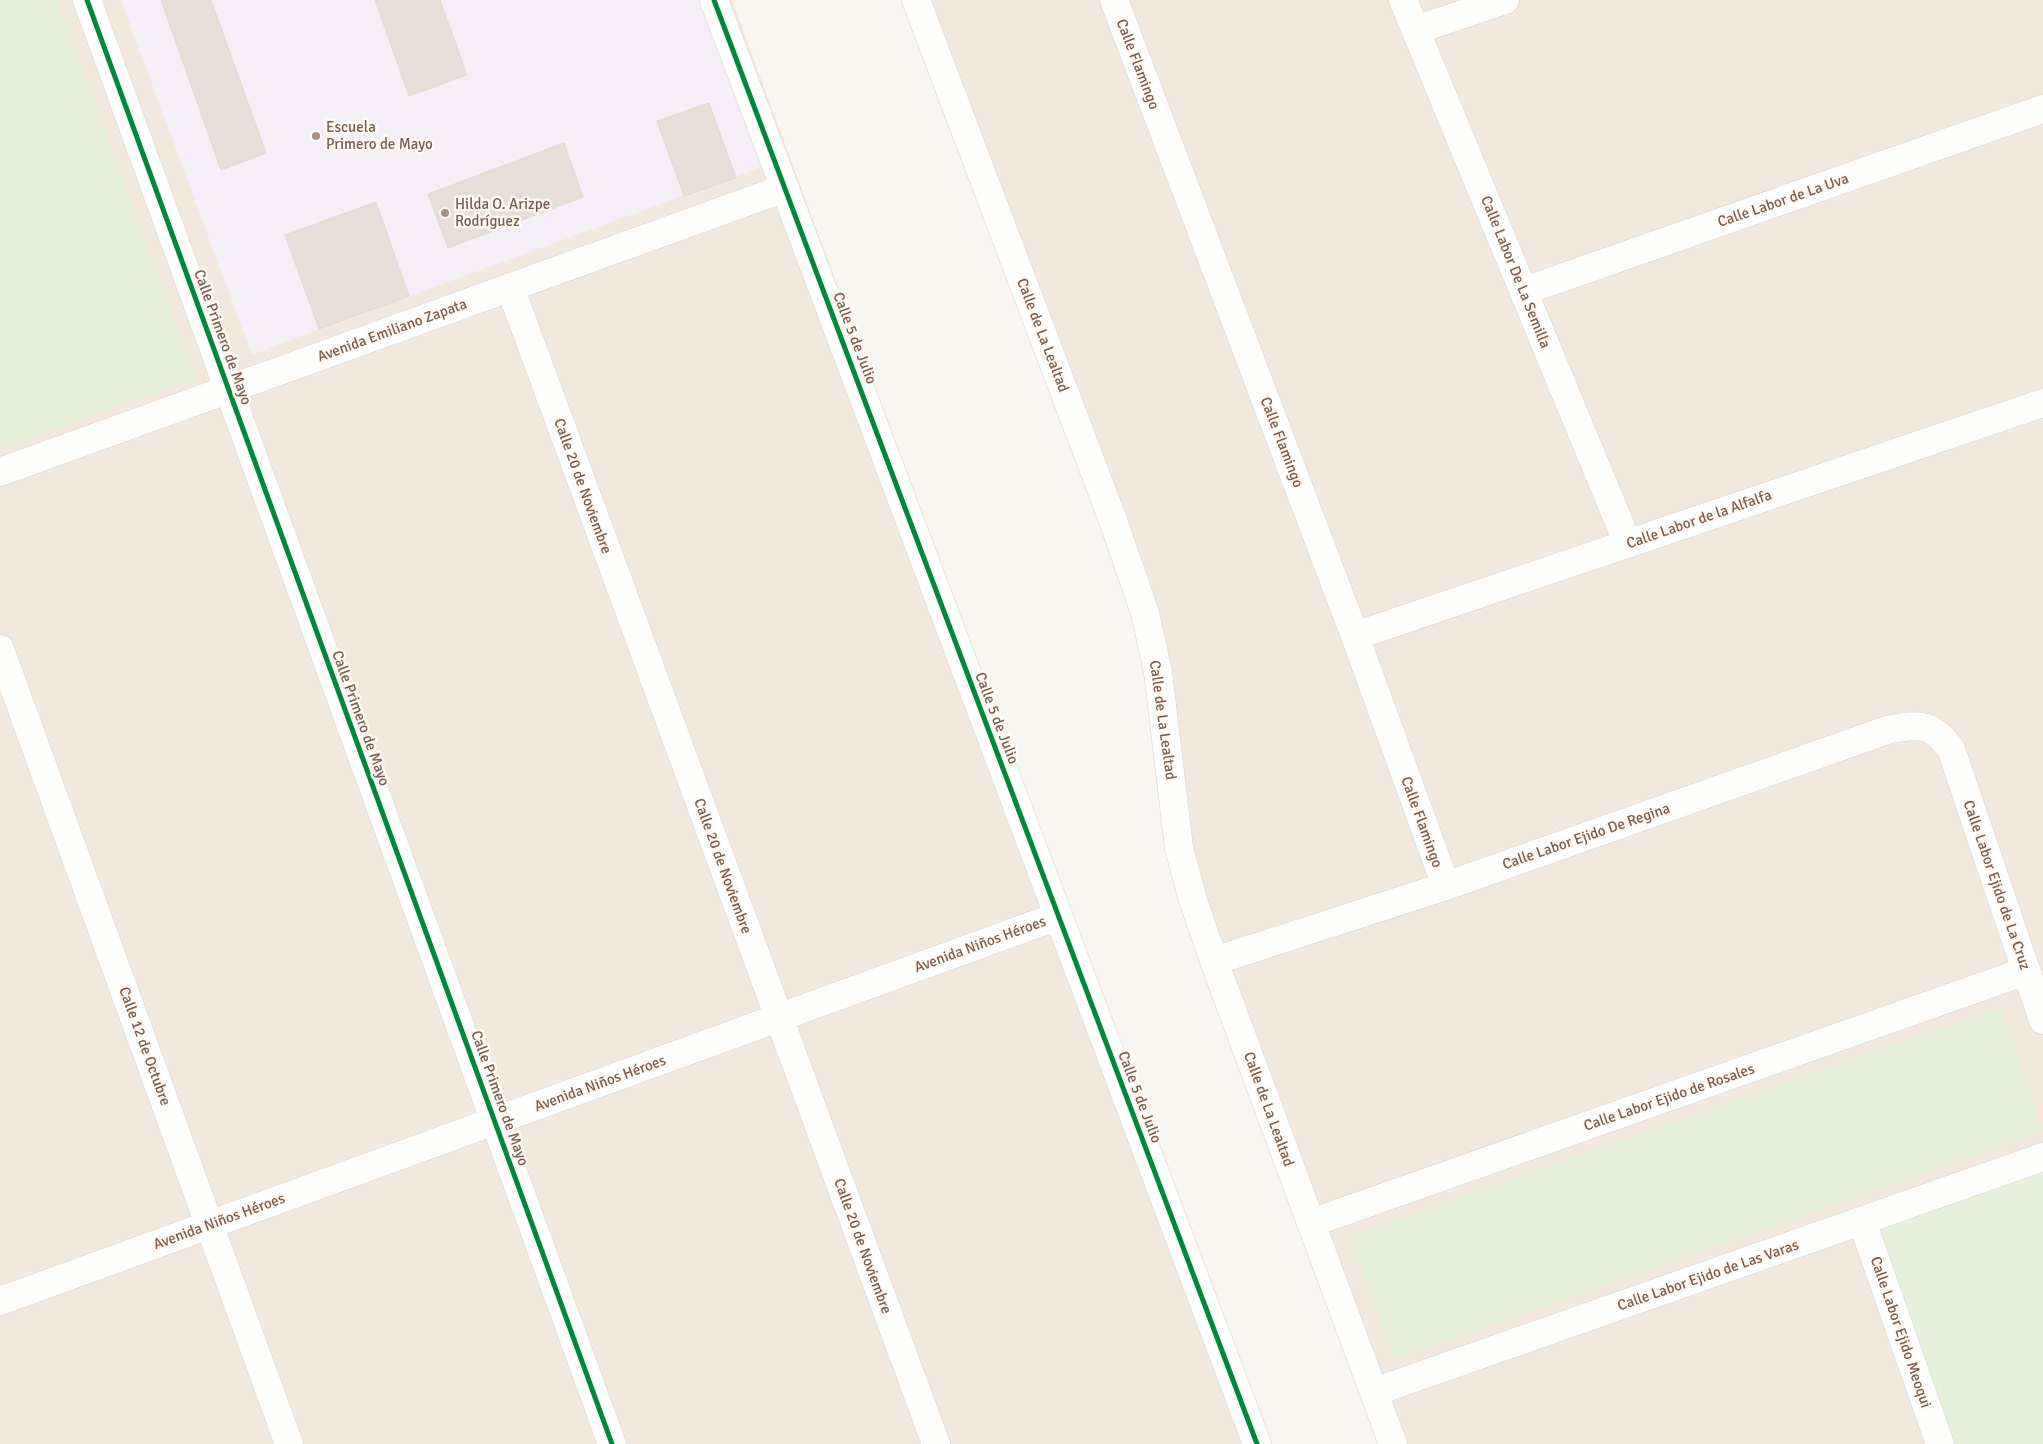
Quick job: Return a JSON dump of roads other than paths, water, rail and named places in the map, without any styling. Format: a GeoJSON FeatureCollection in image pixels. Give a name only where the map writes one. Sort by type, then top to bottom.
{"type":"FeatureCollection","features":[{"type":"Feature","properties":{"kind":"street","name":"Calle Primero de Mayo"},"geometry":{"type":"LineString","coordinates":[[87,0],[612,1444]]}},
{"type":"Feature","properties":{"kind":"street","name":"Calle 5 de Julio"},"geometry":{"type":"LineString","coordinates":[[714,0],[1257,1444]]}},
{"type":"Feature","properties":{"kind":"street","name":"Calle de La Lealtad"},"geometry":{"type":"LineString","coordinates":[[916,0],[1114,523],[1145,613],[1158,672],[1179,848],[1193,900],[1393,1444]]}},
{"type":"Feature","properties":{"kind":"street","name":"Calle Flamingo"},"geometry":{"type":"LineString","coordinates":[[1114,0],[1355,636],[1446,886]]}},
{"type":"Feature","properties":{"kind":"street","name":"Calle Labor De La Semilla"},"geometry":{"type":"LineString","coordinates":[[1403,0],[1628,544]]}},
{"type":"Feature","properties":{"kind":"street"},"geometry":{"type":"LineString","coordinates":[[1416,30],[1505,0]]}},
{"type":"Feature","properties":{"kind":"street","name":"Calle Labor de La Uva"},"geometry":{"type":"LineString","coordinates":[[1524,291],[2043,109]]}},
{"type":"Feature","properties":{"kind":"street","name":"Avenida Emiliano Zapata"},"geometry":{"type":"LineString","coordinates":[[0,472],[785,188]]}},
{"type":"Feature","properties":{"kind":"street","name":"Calle 20 de Noviembre"},"geometry":{"type":"LineString","coordinates":[[510,288],[936,1444]]}},
{"type":"Feature","properties":{"kind":"street","name":"Calle Labor de la Alfalfa"},"geometry":{"type":"LineString","coordinates":[[1355,636],[2043,403]]}},
{"type":"Feature","properties":{"kind":"street","name":"Calle 12 de Octubre"},"geometry":{"type":"LineString","coordinates":[[0,649],[290,1444]]}},
{"type":"Feature","properties":{"kind":"street","name":"Calle Labor Ejido De Regina"},"geometry":{"type":"LineString","coordinates":[[1214,961],[1446,886],[1890,729],[1916,725],[1938,732],[1952,750]]}},
{"type":"Feature","properties":{"kind":"street","name":"Calle Labor Ejido de La Cruz"},"geometry":{"type":"LineString","coordinates":[[1952,750],[2043,1020]]}},
{"type":"Feature","properties":{"kind":"street","name":"Avenida Niños Héroes"},"geometry":{"type":"LineString","coordinates":[[0,1301],[1058,916]]}},
{"type":"Feature","properties":{"kind":"street","name":"Calle Labor Ejido de Rosales"},"geometry":{"type":"LineString","coordinates":[[1311,1223],[2026,971]]}},
{"type":"Feature","properties":{"kind":"street","name":"Calle Labor Ejido de Las Varas"},"geometry":{"type":"LineString","coordinates":[[1374,1392],[2043,1157]]}},
{"type":"Feature","properties":{"kind":"street","name":"Calle Labor Ejido Meoqui"},"geometry":{"type":"LineString","coordinates":[[1862,1221],[1940,1444]]}},
{"type":"Feature","properties":{"kind":"place","name":"Escuela Primero de Mayo"},"geometry":{"type":"Point","coordinates":[316,136]}},
{"type":"Feature","properties":{"kind":"place","name":"Hilda O. Arizpe Rodríguez"},"geometry":{"type":"Point","coordinates":[445,213]}}]}
